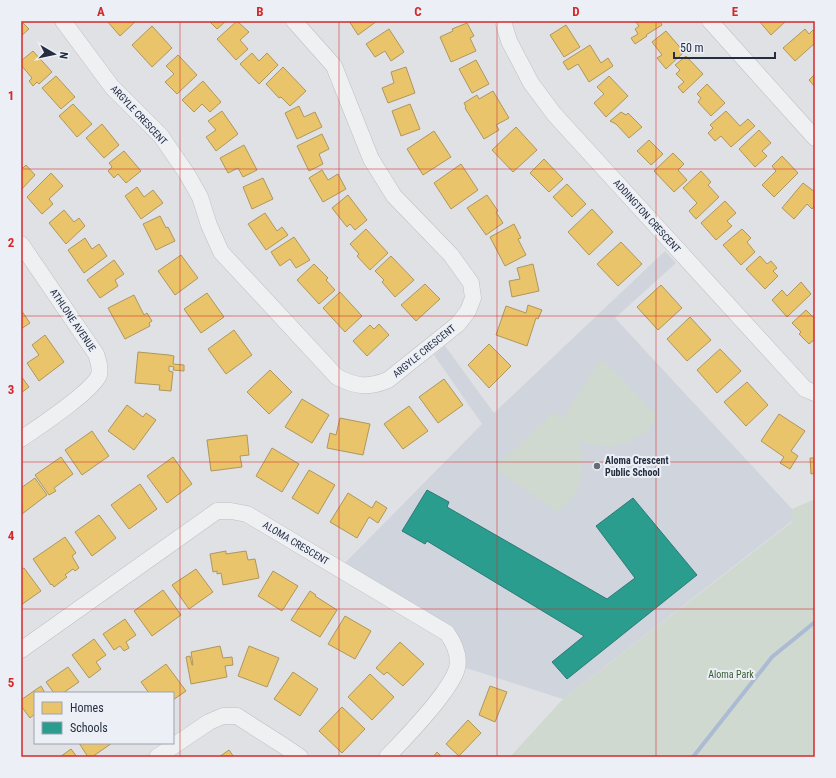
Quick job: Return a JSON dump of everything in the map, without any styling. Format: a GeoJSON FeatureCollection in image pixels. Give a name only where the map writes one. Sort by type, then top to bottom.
{"type":"FeatureCollection","features":[{"type":"Feature","properties":{"kind":"street","name":"ARGYLE CRESCENT"},"geometry":{"type":"LineString","coordinates":[[63,21],[112,87],[161,136],[187,174],[200,197],[209,225],[221,252],[337,377],[350,384],[366,386],[377,384],[388,380],[458,324],[468,312],[473,298],[471,283],[451,255],[394,196],[371,159],[334,66],[294,21]]}},
{"type":"Feature","properties":{"kind":"street","name":"ADDINGTON CRESCENT"},"geometry":{"type":"LineString","coordinates":[[504,21],[509,41],[531,84],[554,114],[805,389],[815,393]]}},
{"type":"Feature","properties":{"kind":"street"},"geometry":{"type":"LineString","coordinates":[[710,21],[815,138]]}},
{"type":"Feature","properties":{"kind":"street","name":"ATHLONE AVENUE"},"geometry":{"type":"LineString","coordinates":[[21,244],[96,354],[99,362],[99,375],[90,386],[74,401],[21,439]]}},
{"type":"Feature","properties":{"kind":"street","name":"ALOMA CRESCENT"},"geometry":{"type":"LineString","coordinates":[[21,650],[217,511],[231,511],[247,514],[447,633],[454,643],[458,667],[454,678],[432,709],[387,757]]}},
{"type":"Feature","properties":{"kind":"street"},"geometry":{"type":"LineString","coordinates":[[157,757],[209,722],[223,716],[237,716],[300,757]]}},
{"type":"Feature","properties":{"kind":"shaded area","name":"Aloma Crescent Public School"},"geometry":{"type":"Polygon","coordinates":[[[665,251],[676,263],[615,318],[792,509],[792,521],[563,699],[466,668],[464,654],[447,628],[345,563],[482,424],[434,355],[445,346],[494,413],[665,251]]]}},
{"type":"Feature","properties":{"kind":"green space"},"geometry":{"type":"Polygon","coordinates":[[[599,362],[606,362],[658,417],[646,432],[629,442],[610,447],[591,445],[578,440],[582,455],[582,470],[579,486],[568,503],[558,512],[497,470],[499,463],[554,412],[562,419],[599,362]]]}},
{"type":"Feature","properties":{"kind":"green space","name":"Aloma Park"},"geometry":{"type":"Polygon","coordinates":[[[815,499],[815,757],[510,757],[563,699],[792,522],[792,509],[815,499]]]}},
{"type":"Feature","properties":{"kind":"building: Homes"},"geometry":{"type":"Polygon","coordinates":[[[21,21],[29,29],[21,36],[21,21]]]}},
{"type":"Feature","properties":{"kind":"building: Homes"},"geometry":{"type":"Polygon","coordinates":[[[107,21],[136,21],[120,36],[107,21]]]}},
{"type":"Feature","properties":{"kind":"building: Homes"},"geometry":{"type":"Polygon","coordinates":[[[209,21],[226,21],[217,29],[209,21]]]}},
{"type":"Feature","properties":{"kind":"building: Homes"},"geometry":{"type":"Polygon","coordinates":[[[237,21],[249,32],[240,40],[248,49],[236,60],[217,39],[237,21]]]}},
{"type":"Feature","properties":{"kind":"building: Homes"},"geometry":{"type":"Polygon","coordinates":[[[349,21],[377,21],[358,35],[349,21]]]}},
{"type":"Feature","properties":{"kind":"building: Homes"},"geometry":{"type":"Polygon","coordinates":[[[635,21],[660,21],[662,25],[635,44],[631,38],[638,34],[635,29],[639,26],[635,21]]]}},
{"type":"Feature","properties":{"kind":"building: Homes"},"geometry":{"type":"Polygon","coordinates":[[[759,21],[786,21],[771,35],[759,21]]]}},
{"type":"Feature","properties":{"kind":"building: Homes"},"geometry":{"type":"Polygon","coordinates":[[[467,23],[474,36],[470,38],[476,51],[451,62],[440,37],[453,31],[452,29],[467,23]]]}},
{"type":"Feature","properties":{"kind":"building: Homes"},"geometry":{"type":"Polygon","coordinates":[[[566,25],[580,47],[564,57],[550,35],[566,25]]]}},
{"type":"Feature","properties":{"kind":"building: Homes"},"geometry":{"type":"Polygon","coordinates":[[[152,26],[172,48],[152,67],[132,45],[152,26]]]}},
{"type":"Feature","properties":{"kind":"building: Homes"},"geometry":{"type":"Polygon","coordinates":[[[389,29],[404,52],[391,61],[385,51],[375,57],[366,44],[389,29]]]}},
{"type":"Feature","properties":{"kind":"building: Homes"},"geometry":{"type":"Polygon","coordinates":[[[805,29],[809,34],[813,30],[815,33],[815,43],[795,61],[783,48],[805,29]]]}},
{"type":"Feature","properties":{"kind":"building: Homes"},"geometry":{"type":"Polygon","coordinates":[[[666,31],[684,52],[666,69],[657,58],[662,55],[652,42],[666,31]]]}},
{"type":"Feature","properties":{"kind":"building: Homes"},"geometry":{"type":"Polygon","coordinates":[[[590,45],[601,63],[608,58],[613,66],[589,82],[578,64],[568,70],[563,62],[590,45]]]}},
{"type":"Feature","properties":{"kind":"building: Homes"},"geometry":{"type":"Polygon","coordinates":[[[33,51],[52,72],[39,84],[37,82],[33,86],[29,81],[32,78],[21,65],[21,61],[33,51]]]}},
{"type":"Feature","properties":{"kind":"building: Homes"},"geometry":{"type":"Polygon","coordinates":[[[252,53],[259,61],[267,53],[278,65],[259,84],[240,64],[252,53]]]}},
{"type":"Feature","properties":{"kind":"building: Homes"},"geometry":{"type":"Polygon","coordinates":[[[178,55],[197,75],[177,94],[165,82],[174,74],[166,66],[178,55]]]}},
{"type":"Feature","properties":{"kind":"building: Homes"},"geometry":{"type":"Polygon","coordinates":[[[686,56],[703,74],[683,93],[678,87],[684,82],[676,74],[680,70],[675,65],[686,56]]]}},
{"type":"Feature","properties":{"kind":"building: Homes"},"geometry":{"type":"Polygon","coordinates":[[[476,60],[489,84],[472,93],[459,69],[476,60]]]}},
{"type":"Feature","properties":{"kind":"building: Homes"},"geometry":{"type":"Polygon","coordinates":[[[283,67],[306,91],[290,106],[281,97],[279,98],[266,84],[283,67]]]}},
{"type":"Feature","properties":{"kind":"building: Homes"},"geometry":{"type":"Polygon","coordinates":[[[406,67],[415,93],[388,103],[382,88],[394,83],[391,72],[406,67]]]}},
{"type":"Feature","properties":{"kind":"building: Homes"},"geometry":{"type":"Polygon","coordinates":[[[815,74],[815,87],[809,80],[815,74]]]}},
{"type":"Feature","properties":{"kind":"building: Homes"},"geometry":{"type":"Polygon","coordinates":[[[56,76],[75,97],[61,109],[42,88],[56,76]]]}},
{"type":"Feature","properties":{"kind":"building: Homes"},"geometry":{"type":"Polygon","coordinates":[[[609,76],[628,96],[606,117],[594,103],[604,94],[597,87],[609,76]]]}},
{"type":"Feature","properties":{"kind":"building: Homes"},"geometry":{"type":"Polygon","coordinates":[[[203,81],[221,102],[210,112],[202,104],[194,112],[182,100],[203,81]]]}},
{"type":"Feature","properties":{"kind":"building: Homes"},"geometry":{"type":"Polygon","coordinates":[[[707,84],[725,103],[711,116],[698,102],[701,98],[697,94],[707,84]]]}},
{"type":"Feature","properties":{"kind":"building: Homes"},"geometry":{"type":"Polygon","coordinates":[[[493,91],[509,118],[496,125],[499,130],[484,139],[465,108],[464,103],[477,95],[479,99],[493,91]]]}},
{"type":"Feature","properties":{"kind":"building: Homes"},"geometry":{"type":"Polygon","coordinates":[[[73,104],[92,124],[77,137],[59,116],[73,104]]]}},
{"type":"Feature","properties":{"kind":"building: Homes"},"geometry":{"type":"Polygon","coordinates":[[[410,104],[420,129],[401,136],[392,111],[410,104]]]}},
{"type":"Feature","properties":{"kind":"building: Homes"},"geometry":{"type":"Polygon","coordinates":[[[299,106],[304,117],[315,112],[322,127],[297,139],[285,113],[299,106]]]}},
{"type":"Feature","properties":{"kind":"building: Homes"},"geometry":{"type":"Polygon","coordinates":[[[222,111],[238,134],[216,151],[206,137],[216,130],[208,121],[222,111]]]}},
{"type":"Feature","properties":{"kind":"building: Homes"},"geometry":{"type":"Polygon","coordinates":[[[726,111],[740,126],[748,119],[755,126],[731,147],[721,136],[715,141],[708,133],[713,128],[710,125],[726,111]]]}},
{"type":"Feature","properties":{"kind":"building: Homes"},"geometry":{"type":"Polygon","coordinates":[[[621,112],[626,115],[628,113],[642,127],[629,138],[616,124],[610,121],[621,112]]]}},
{"type":"Feature","properties":{"kind":"building: Homes"},"geometry":{"type":"Polygon","coordinates":[[[102,124],[119,145],[104,158],[86,138],[102,124]]]}},
{"type":"Feature","properties":{"kind":"building: Homes"},"geometry":{"type":"Polygon","coordinates":[[[516,127],[537,150],[513,172],[492,150],[516,127]]]}},
{"type":"Feature","properties":{"kind":"building: Homes"},"geometry":{"type":"Polygon","coordinates":[[[759,130],[771,143],[762,151],[767,156],[755,167],[739,149],[759,130]]]}},
{"type":"Feature","properties":{"kind":"building: Homes"},"geometry":{"type":"Polygon","coordinates":[[[434,131],[451,157],[423,175],[407,149],[434,131]]]}},
{"type":"Feature","properties":{"kind":"building: Homes"},"geometry":{"type":"Polygon","coordinates":[[[322,134],[329,149],[319,154],[323,164],[309,171],[297,146],[322,134]]]}},
{"type":"Feature","properties":{"kind":"building: Homes"},"geometry":{"type":"Polygon","coordinates":[[[649,140],[663,154],[651,165],[637,151],[649,140]]]}},
{"type":"Feature","properties":{"kind":"building: Homes"},"geometry":{"type":"Polygon","coordinates":[[[244,145],[257,170],[243,177],[238,168],[228,173],[220,158],[244,145]]]}},
{"type":"Feature","properties":{"kind":"building: Homes"},"geometry":{"type":"Polygon","coordinates":[[[124,151],[141,171],[126,183],[118,174],[114,178],[108,171],[112,167],[109,163],[124,151]]]}},
{"type":"Feature","properties":{"kind":"building: Homes"},"geometry":{"type":"Polygon","coordinates":[[[673,153],[684,164],[678,170],[687,180],[674,192],[654,171],[673,153]]]}},
{"type":"Feature","properties":{"kind":"building: Homes"},"geometry":{"type":"Polygon","coordinates":[[[782,156],[798,173],[774,197],[762,185],[776,171],[772,166],[782,156]]]}},
{"type":"Feature","properties":{"kind":"building: Homes"},"geometry":{"type":"Polygon","coordinates":[[[544,159],[563,179],[549,192],[530,173],[544,159]]]}},
{"type":"Feature","properties":{"kind":"building: Homes"},"geometry":{"type":"Polygon","coordinates":[[[461,164],[478,190],[451,209],[434,183],[461,164]]]}},
{"type":"Feature","properties":{"kind":"building: Homes"},"geometry":{"type":"Polygon","coordinates":[[[26,165],[35,175],[21,190],[21,166],[23,168],[26,165]]]}},
{"type":"Feature","properties":{"kind":"building: Homes"},"geometry":{"type":"Polygon","coordinates":[[[322,170],[328,180],[338,174],[346,189],[323,202],[309,178],[322,170]]]}},
{"type":"Feature","properties":{"kind":"building: Homes"},"geometry":{"type":"Polygon","coordinates":[[[701,171],[711,182],[708,185],[719,197],[696,219],[689,211],[697,203],[683,188],[701,171]]]}},
{"type":"Feature","properties":{"kind":"building: Homes"},"geometry":{"type":"Polygon","coordinates":[[[51,173],[63,186],[49,199],[53,204],[42,214],[27,197],[51,173]]]}},
{"type":"Feature","properties":{"kind":"building: Homes"},"geometry":{"type":"Polygon","coordinates":[[[263,178],[273,199],[252,209],[243,187],[263,178]]]}},
{"type":"Feature","properties":{"kind":"building: Homes"},"geometry":{"type":"Polygon","coordinates":[[[803,183],[815,192],[815,205],[812,209],[807,204],[794,219],[782,208],[803,183]]]}},
{"type":"Feature","properties":{"kind":"building: Homes"},"geometry":{"type":"Polygon","coordinates":[[[567,184],[586,204],[572,217],[553,197],[567,184]]]}},
{"type":"Feature","properties":{"kind":"building: Homes"},"geometry":{"type":"Polygon","coordinates":[[[137,187],[144,197],[153,190],[163,203],[141,219],[125,196],[137,187]]]}},
{"type":"Feature","properties":{"kind":"building: Homes"},"geometry":{"type":"Polygon","coordinates":[[[348,195],[367,220],[355,230],[350,224],[347,227],[332,208],[348,195]]]}},
{"type":"Feature","properties":{"kind":"building: Homes"},"geometry":{"type":"Polygon","coordinates":[[[487,195],[498,211],[496,212],[503,223],[486,235],[467,208],[487,195]]]}},
{"type":"Feature","properties":{"kind":"building: Homes"},"geometry":{"type":"Polygon","coordinates":[[[725,201],[736,213],[727,221],[732,226],[716,240],[701,223],[725,201]]]}},
{"type":"Feature","properties":{"kind":"building: Homes"},"geometry":{"type":"Polygon","coordinates":[[[592,209],[613,232],[589,255],[568,232],[592,209]]]}},
{"type":"Feature","properties":{"kind":"building: Homes"},"geometry":{"type":"Polygon","coordinates":[[[64,210],[74,222],[79,218],[85,226],[66,244],[49,223],[64,210]]]}},
{"type":"Feature","properties":{"kind":"building: Homes"},"geometry":{"type":"Polygon","coordinates":[[[265,213],[277,231],[282,227],[288,235],[266,250],[248,224],[265,213]]]}},
{"type":"Feature","properties":{"kind":"building: Homes"},"geometry":{"type":"Polygon","coordinates":[[[160,216],[166,228],[168,227],[175,241],[156,250],[143,224],[160,216]]]}},
{"type":"Feature","properties":{"kind":"building: Homes"},"geometry":{"type":"Polygon","coordinates":[[[514,224],[521,238],[518,239],[526,255],[505,266],[490,237],[514,224]]]}},
{"type":"Feature","properties":{"kind":"building: Homes"},"geometry":{"type":"Polygon","coordinates":[[[366,229],[388,253],[370,270],[357,256],[359,254],[350,244],[366,229]]]}},
{"type":"Feature","properties":{"kind":"building: Homes"},"geometry":{"type":"Polygon","coordinates":[[[742,229],[751,238],[747,242],[755,252],[741,265],[723,245],[742,229]]]}},
{"type":"Feature","properties":{"kind":"building: Homes"},"geometry":{"type":"Polygon","coordinates":[[[294,237],[310,260],[296,268],[290,259],[280,266],[271,252],[294,237]]]}},
{"type":"Feature","properties":{"kind":"building: Homes"},"geometry":{"type":"Polygon","coordinates":[[[85,238],[92,249],[99,244],[107,256],[84,273],[68,250],[85,238]]]}},
{"type":"Feature","properties":{"kind":"building: Homes"},"geometry":{"type":"Polygon","coordinates":[[[621,242],[642,264],[618,286],[597,264],[621,242]]]}},
{"type":"Feature","properties":{"kind":"building: Homes"},"geometry":{"type":"Polygon","coordinates":[[[181,255],[198,278],[175,295],[158,271],[181,255]]]}},
{"type":"Feature","properties":{"kind":"building: Homes"},"geometry":{"type":"Polygon","coordinates":[[[391,256],[414,280],[395,297],[382,282],[384,280],[375,271],[391,256]]]}},
{"type":"Feature","properties":{"kind":"building: Homes"},"geometry":{"type":"Polygon","coordinates":[[[760,256],[767,264],[771,261],[777,268],[773,271],[778,276],[765,289],[746,269],[760,256]]]}},
{"type":"Feature","properties":{"kind":"building: Homes"},"geometry":{"type":"Polygon","coordinates":[[[114,260],[124,274],[115,280],[118,286],[100,298],[87,280],[114,260]]]}},
{"type":"Feature","properties":{"kind":"building: Homes"},"geometry":{"type":"Polygon","coordinates":[[[314,264],[328,278],[326,280],[335,290],[319,304],[297,280],[314,264]]]}},
{"type":"Feature","properties":{"kind":"building: Homes"},"geometry":{"type":"Polygon","coordinates":[[[533,264],[539,291],[512,297],[509,281],[520,279],[517,268],[533,264]]]}},
{"type":"Feature","properties":{"kind":"building: Homes"},"geometry":{"type":"Polygon","coordinates":[[[801,282],[811,294],[787,317],[772,300],[782,290],[787,296],[801,282]]]}},
{"type":"Feature","properties":{"kind":"building: Homes"},"geometry":{"type":"Polygon","coordinates":[[[425,284],[440,299],[416,321],[401,305],[425,284]]]}},
{"type":"Feature","properties":{"kind":"building: Homes"},"geometry":{"type":"Polygon","coordinates":[[[661,285],[682,308],[658,330],[637,307],[661,285]]]}},
{"type":"Feature","properties":{"kind":"building: Homes"},"geometry":{"type":"Polygon","coordinates":[[[340,292],[362,316],[345,332],[323,308],[340,292]]]}},
{"type":"Feature","properties":{"kind":"building: Homes"},"geometry":{"type":"Polygon","coordinates":[[[207,293],[224,317],[201,333],[184,309],[207,293]]]}},
{"type":"Feature","properties":{"kind":"building: Homes"},"geometry":{"type":"Polygon","coordinates":[[[134,295],[144,315],[147,313],[152,321],[149,323],[150,326],[125,339],[108,308],[134,295]]]}},
{"type":"Feature","properties":{"kind":"building: Homes"},"geometry":{"type":"Polygon","coordinates":[[[528,305],[542,310],[538,319],[536,318],[527,346],[496,335],[506,306],[526,313],[528,305]]]}},
{"type":"Feature","properties":{"kind":"building: Homes"},"geometry":{"type":"Polygon","coordinates":[[[21,310],[30,323],[21,329],[21,310]]]}},
{"type":"Feature","properties":{"kind":"building: Homes"},"geometry":{"type":"Polygon","coordinates":[[[806,310],[815,319],[815,339],[809,344],[799,334],[801,332],[792,323],[806,310]]]}},
{"type":"Feature","properties":{"kind":"building: Homes"},"geometry":{"type":"Polygon","coordinates":[[[690,317],[711,340],[687,361],[667,339],[690,317]]]}},
{"type":"Feature","properties":{"kind":"building: Homes"},"geometry":{"type":"Polygon","coordinates":[[[379,324],[389,335],[367,356],[353,341],[370,325],[374,329],[379,324]]]}},
{"type":"Feature","properties":{"kind":"building: Homes"},"geometry":{"type":"Polygon","coordinates":[[[234,330],[252,355],[226,374],[208,349],[234,330]]]}},
{"type":"Feature","properties":{"kind":"building: Homes"},"geometry":{"type":"Polygon","coordinates":[[[45,335],[64,362],[39,381],[27,363],[39,355],[32,345],[45,335]]]}},
{"type":"Feature","properties":{"kind":"building: Homes"},"geometry":{"type":"Polygon","coordinates":[[[489,344],[511,366],[489,388],[468,365],[489,344]]]}},
{"type":"Feature","properties":{"kind":"building: Homes"},"geometry":{"type":"Polygon","coordinates":[[[720,349],[741,371],[717,393],[697,370],[720,349]]]}},
{"type":"Feature","properties":{"kind":"building: Homes"},"geometry":{"type":"Polygon","coordinates":[[[138,352],[174,356],[173,364],[184,365],[184,371],[173,370],[174,367],[169,366],[169,371],[173,372],[171,391],[159,390],[160,385],[135,383],[138,352]]]}},
{"type":"Feature","properties":{"kind":"building: Homes"},"geometry":{"type":"Polygon","coordinates":[[[270,370],[292,392],[269,414],[247,392],[270,370]]]}},
{"type":"Feature","properties":{"kind":"building: Homes"},"geometry":{"type":"Polygon","coordinates":[[[21,376],[29,387],[21,393],[21,376]]]}},
{"type":"Feature","properties":{"kind":"building: Homes"},"geometry":{"type":"Polygon","coordinates":[[[444,379],[463,405],[438,423],[419,397],[444,379]]]}},
{"type":"Feature","properties":{"kind":"building: Homes"},"geometry":{"type":"Polygon","coordinates":[[[747,382],[768,405],[746,426],[724,402],[747,382]]]}},
{"type":"Feature","properties":{"kind":"building: Homes"},"geometry":{"type":"Polygon","coordinates":[[[302,399],[329,415],[312,443],[285,427],[302,399]]]}},
{"type":"Feature","properties":{"kind":"building: Homes"},"geometry":{"type":"Polygon","coordinates":[[[127,405],[143,417],[146,413],[156,420],[134,450],[108,431],[127,405]]]}},
{"type":"Feature","properties":{"kind":"building: Homes"},"geometry":{"type":"Polygon","coordinates":[[[409,406],[428,431],[403,449],[384,424],[409,406]]]}},
{"type":"Feature","properties":{"kind":"building: Homes"},"geometry":{"type":"Polygon","coordinates":[[[779,414],[805,431],[791,451],[798,456],[790,469],[780,463],[784,457],[761,441],[779,414]]]}},
{"type":"Feature","properties":{"kind":"building: Homes"},"geometry":{"type":"Polygon","coordinates":[[[340,418],[370,424],[363,455],[327,448],[330,433],[336,435],[340,418]]]}},
{"type":"Feature","properties":{"kind":"building: Homes"},"geometry":{"type":"Polygon","coordinates":[[[92,431],[109,456],[82,475],[65,450],[92,431]]]}},
{"type":"Feature","properties":{"kind":"building: Homes"},"geometry":{"type":"Polygon","coordinates":[[[247,435],[249,455],[240,456],[242,467],[211,471],[207,440],[247,435]]]}},
{"type":"Feature","properties":{"kind":"building: Homes"},"geometry":{"type":"Polygon","coordinates":[[[272,448],[299,464],[282,492],[256,476],[272,448]]]}},
{"type":"Feature","properties":{"kind":"building: Homes"},"geometry":{"type":"Polygon","coordinates":[[[61,457],[73,474],[54,488],[56,491],[49,495],[35,475],[61,457]]]}},
{"type":"Feature","properties":{"kind":"building: Homes"},"geometry":{"type":"Polygon","coordinates":[[[173,457],[192,484],[167,503],[147,476],[173,457]]]}},
{"type":"Feature","properties":{"kind":"building: Homes"},"geometry":{"type":"Polygon","coordinates":[[[810,458],[815,458],[815,473],[811,474],[810,458]]]}},
{"type":"Feature","properties":{"kind":"building: Homes"},"geometry":{"type":"Polygon","coordinates":[[[309,470],[335,485],[318,514],[292,498],[309,470]]]}},
{"type":"Feature","properties":{"kind":"building: Homes"},"geometry":{"type":"Polygon","coordinates":[[[35,478],[47,495],[22,514],[21,488],[35,478]]]}},
{"type":"Feature","properties":{"kind":"building: Homes"},"geometry":{"type":"Polygon","coordinates":[[[140,484],[157,509],[129,529],[111,505],[140,484]]]}},
{"type":"Feature","properties":{"kind":"building: Homes"},"geometry":{"type":"Polygon","coordinates":[[[348,493],[372,508],[376,501],[387,508],[378,523],[369,517],[357,538],[330,522],[348,493]]]}},
{"type":"Feature","properties":{"kind":"building: Homes"},"geometry":{"type":"Polygon","coordinates":[[[99,515],[116,538],[92,556],[75,532],[99,515]]]}},
{"type":"Feature","properties":{"kind":"building: Homes"},"geometry":{"type":"Polygon","coordinates":[[[65,537],[76,553],[72,556],[79,568],[75,571],[73,569],[65,575],[67,577],[54,587],[33,559],[65,537]]]}},
{"type":"Feature","properties":{"kind":"building: Homes"},"geometry":{"type":"Polygon","coordinates":[[[226,551],[226,554],[246,551],[248,560],[255,559],[259,578],[223,585],[221,573],[217,574],[217,571],[213,572],[210,554],[226,551]]]}},
{"type":"Feature","properties":{"kind":"building: Homes"},"geometry":{"type":"Polygon","coordinates":[[[24,568],[41,591],[21,605],[21,570],[24,568]]]}},
{"type":"Feature","properties":{"kind":"building: Homes"},"geometry":{"type":"Polygon","coordinates":[[[196,569],[213,592],[189,609],[172,585],[196,569]]]}},
{"type":"Feature","properties":{"kind":"building: Homes"},"geometry":{"type":"Polygon","coordinates":[[[273,571],[298,586],[282,611],[258,596],[273,571]]]}},
{"type":"Feature","properties":{"kind":"building: Homes"},"geometry":{"type":"Polygon","coordinates":[[[163,590],[181,615],[152,636],[134,611],[163,590]]]}},
{"type":"Feature","properties":{"kind":"building: Homes"},"geometry":{"type":"Polygon","coordinates":[[[310,591],[316,595],[315,596],[337,610],[320,637],[291,620],[310,591]]]}},
{"type":"Feature","properties":{"kind":"building: Homes"},"geometry":{"type":"Polygon","coordinates":[[[345,616],[371,631],[355,659],[328,644],[345,616]]]}},
{"type":"Feature","properties":{"kind":"building: Homes"},"geometry":{"type":"Polygon","coordinates":[[[125,619],[136,635],[126,642],[129,648],[124,651],[120,646],[114,650],[103,634],[125,619]]]}},
{"type":"Feature","properties":{"kind":"building: Homes"},"geometry":{"type":"Polygon","coordinates":[[[94,639],[106,655],[96,662],[101,669],[89,678],[72,655],[94,639]]]}},
{"type":"Feature","properties":{"kind":"building: Homes"},"geometry":{"type":"Polygon","coordinates":[[[400,642],[424,664],[403,686],[387,672],[384,675],[376,668],[400,642]]]}},
{"type":"Feature","properties":{"kind":"building: Homes"},"geometry":{"type":"Polygon","coordinates":[[[220,646],[223,658],[232,657],[233,665],[225,666],[227,677],[191,684],[186,657],[190,656],[193,665],[191,652],[220,646]]]}},
{"type":"Feature","properties":{"kind":"building: Homes"},"geometry":{"type":"Polygon","coordinates":[[[249,646],[279,658],[267,687],[238,676],[249,646]]]}},
{"type":"Feature","properties":{"kind":"building: Homes"},"geometry":{"type":"Polygon","coordinates":[[[166,664],[186,691],[174,699],[174,692],[148,692],[141,682],[166,664]]]}},
{"type":"Feature","properties":{"kind":"building: Homes"},"geometry":{"type":"Polygon","coordinates":[[[68,667],[79,682],[64,692],[53,692],[46,682],[68,667]]]}},
{"type":"Feature","properties":{"kind":"building: Homes"},"geometry":{"type":"Polygon","coordinates":[[[293,672],[318,689],[300,716],[274,699],[293,672]]]}},
{"type":"Feature","properties":{"kind":"building: Homes"},"geometry":{"type":"Polygon","coordinates":[[[370,674],[394,697],[372,720],[348,697],[370,674]]]}},
{"type":"Feature","properties":{"kind":"building: Homes"},"geometry":{"type":"Polygon","coordinates":[[[41,686],[44,692],[34,692],[34,715],[30,718],[21,706],[21,700],[41,686]]]}},
{"type":"Feature","properties":{"kind":"building: Homes"},"geometry":{"type":"Polygon","coordinates":[[[490,686],[507,692],[495,722],[479,715],[490,686]]]}},
{"type":"Feature","properties":{"kind":"building: Homes"},"geometry":{"type":"Polygon","coordinates":[[[342,707],[365,729],[342,753],[319,731],[342,707]]]}},
{"type":"Feature","properties":{"kind":"building: Homes"},"geometry":{"type":"Polygon","coordinates":[[[468,720],[481,733],[459,756],[446,744],[468,720]]]}},
{"type":"Feature","properties":{"kind":"building: Homes"},"geometry":{"type":"Polygon","coordinates":[[[80,744],[111,744],[92,757],[88,757],[80,744]]]}},
{"type":"Feature","properties":{"kind":"building: Homes"},"geometry":{"type":"Polygon","coordinates":[[[71,749],[77,757],[60,757],[71,749]]]}},
{"type":"Feature","properties":{"kind":"building: Homes"},"geometry":{"type":"Polygon","coordinates":[[[229,750],[234,757],[219,757],[229,750]]]}},
{"type":"Feature","properties":{"kind":"building: Homes"},"geometry":{"type":"Polygon","coordinates":[[[437,752],[442,757],[433,757],[437,752]]]}},
{"type":"Feature","properties":{"kind":"building: Schools"},"geometry":{"type":"Polygon","coordinates":[[[427,490],[449,502],[447,507],[607,599],[635,578],[596,526],[633,498],[697,575],[567,679],[552,662],[584,636],[427,541],[425,544],[402,531],[427,490]]]}},
{"type":"Feature","properties":{"kind":"waterway"},"geometry":{"type":"LineString","coordinates":[[693,757],[772,657],[815,622]]}},
{"type":"Feature","properties":{"kind":"place","name":"Aloma Crescent Public School"},"geometry":{"type":"Point","coordinates":[597,466]}}]}
